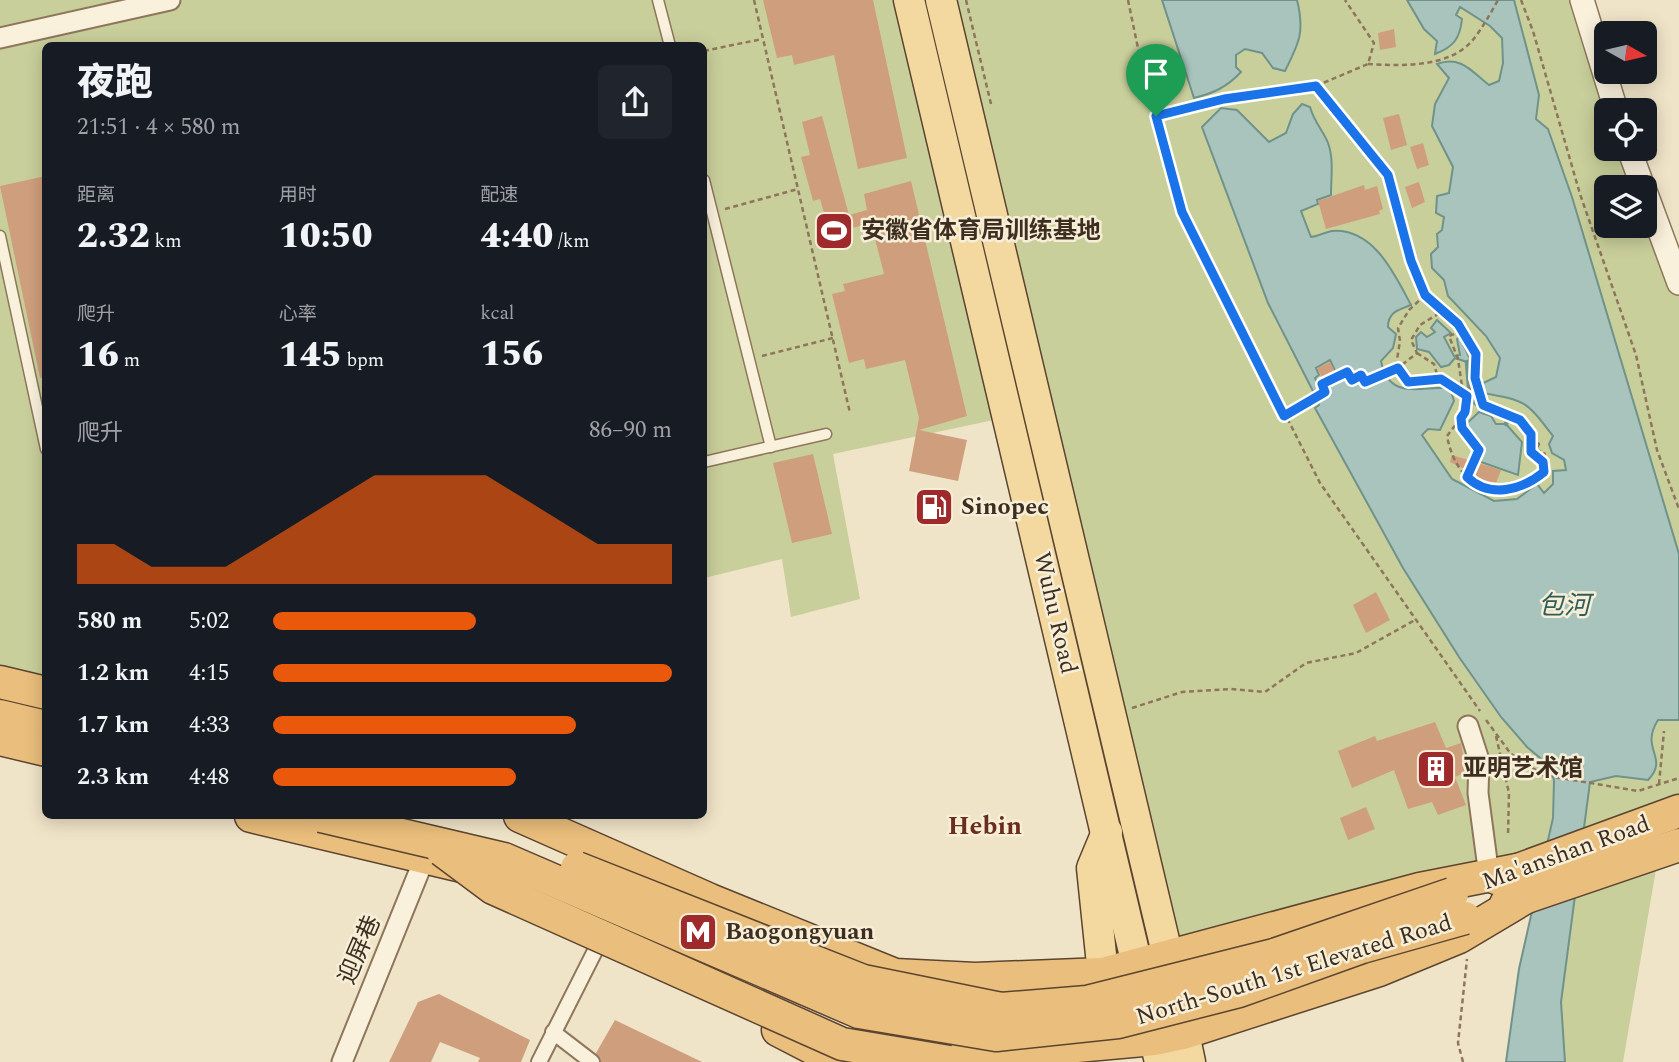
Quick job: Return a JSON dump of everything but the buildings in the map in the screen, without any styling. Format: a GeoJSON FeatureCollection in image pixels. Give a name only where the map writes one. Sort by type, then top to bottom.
{"type":"FeatureCollection","features":[{"type":"Feature","properties":{"kind":"highway"},"geometry":{"type":"LineString","coordinates":[[0,682],[42,692]]}},
{"type":"Feature","properties":{"kind":"highway"},"geometry":{"type":"LineString","coordinates":[[0,692],[42,702]]}},
{"type":"Feature","properties":{"kind":"highway"},"geometry":{"type":"LineString","coordinates":[[0,716],[42,726]]}},
{"type":"Feature","properties":{"kind":"highway"},"geometry":{"type":"LineString","coordinates":[[0,739],[42,749]]}},
{"type":"Feature","properties":{"kind":"highway"},"geometry":{"type":"LineString","coordinates":[[0,756],[42,766]]}},
{"type":"Feature","properties":{"kind":"highway","name":"Ma'anshan Road"},"geometry":{"type":"LineString","coordinates":[[1459,906],[1593,842],[1679,811]]}},
{"type":"Feature","properties":{"kind":"highway"},"geometry":{"type":"LineString","coordinates":[[267,819],[427,849],[498,874],[609,924],[675,959],[850,1030],[979,1055],[1157,1049]]}},
{"type":"Feature","properties":{"kind":"highway","name":"North-South 1st Elevated Road"},"geometry":{"type":"LineString","coordinates":[[331,819],[427,849],[504,859],[859,1012],[996,1035],[1118,1022],[1239,991],[1362,947],[1459,906]]}},
{"type":"Feature","properties":{"kind":"highway","name":"North-South 1st Elevated Road"},"geometry":{"type":"LineString","coordinates":[[413,819],[519,845],[863,981],[1001,1009],[1087,1002],[1459,906]]}},
{"type":"Feature","properties":{"kind":"highway"},"geometry":{"type":"LineString","coordinates":[[527,819],[710,900],[895,975],[975,979],[1103,974],[1420,889],[1511,881]]}},
{"type":"Feature","properties":{"kind":"highway","name":"Ma'anshan Road"},"geometry":{"type":"LineString","coordinates":[[1511,881],[1594,874],[1679,845]]}},
{"type":"Feature","properties":{"kind":"highway"},"geometry":{"type":"LineString","coordinates":[[427,849],[834,1059],[852,1062]]}},
{"type":"Feature","properties":{"kind":"highway"},"geometry":{"type":"LineString","coordinates":[[427,849],[493,888],[842,1044],[948,1062]]}},
{"type":"Feature","properties":{"kind":"highway"},"geometry":{"type":"LineString","coordinates":[[1054,1062],[1157,1049],[1379,970],[1459,937],[1511,881]]}},
{"type":"Feature","properties":{"kind":"main road","name":"Wuhu Road"},"geometry":{"type":"LineString","coordinates":[[909,0],[1157,1049]]}},
{"type":"Feature","properties":{"kind":"main road","name":"Wuhu Road"},"geometry":{"type":"LineString","coordinates":[[940,0],[1168,957],[1157,1049]]}},
{"type":"Feature","properties":{"kind":"main road"},"geometry":{"type":"LineString","coordinates":[[1103,974],[1093,868],[1107,832]]}},
{"type":"Feature","properties":{"kind":"street"},"geometry":{"type":"LineString","coordinates":[[0,38],[170,0]]}},
{"type":"Feature","properties":{"kind":"street"},"geometry":{"type":"LineString","coordinates":[[1582,0],[1612,98]]}},
{"type":"Feature","properties":{"kind":"street"},"geometry":{"type":"LineString","coordinates":[[1657,224],[1679,283]]}},
{"type":"Feature","properties":{"kind":"street"},"geometry":{"type":"LineString","coordinates":[[1468,726],[1479,761],[1478,793],[1511,881]]}},
{"type":"Feature","properties":{"kind":"street","name":"迎屏巷"},"geometry":{"type":"LineString","coordinates":[[342,1062],[427,849]]}},
{"type":"Feature","properties":{"kind":"street"},"geometry":{"type":"LineString","coordinates":[[539,1062],[609,924]]}},
{"type":"Feature","properties":{"kind":"street"},"geometry":{"type":"LineString","coordinates":[[554,1032],[592,1062]]}},
{"type":"Feature","properties":{"kind":"street"},"geometry":{"type":"LineString","coordinates":[[1157,1049],[1205,1062]]}},
{"type":"Feature","properties":{"kind":"lane"},"geometry":{"type":"LineString","coordinates":[[658,0],[669,42]]}},
{"type":"Feature","properties":{"kind":"lane"},"geometry":{"type":"LineString","coordinates":[[707,192],[771,447]]}},
{"type":"Feature","properties":{"kind":"lane"},"geometry":{"type":"LineString","coordinates":[[0,236],[42,430]]}},
{"type":"Feature","properties":{"kind":"lane"},"geometry":{"type":"LineString","coordinates":[[707,461],[826,435]]}},
{"type":"Feature","properties":{"kind":"path"},"geometry":{"type":"LineString","coordinates":[[754,0],[850,413]]}},
{"type":"Feature","properties":{"kind":"path"},"geometry":{"type":"LineString","coordinates":[[966,0],[991,106]]}},
{"type":"Feature","properties":{"kind":"path"},"geometry":{"type":"LineString","coordinates":[[1128,0],[1182,212],[1284,416],[1320,483],[1495,733],[1511,754],[1543,775],[1638,791],[1679,778]]}},
{"type":"Feature","properties":{"kind":"path"},"geometry":{"type":"LineString","coordinates":[[1346,0],[1374,43],[1368,64]]}},
{"type":"Feature","properties":{"kind":"path"},"geometry":{"type":"LineString","coordinates":[[1350,3],[1357,0]]}},
{"type":"Feature","properties":{"kind":"path"},"geometry":{"type":"LineString","coordinates":[[1156,116],[1224,99],[1316,86],[1368,64],[1405,66],[1450,55],[1470,44],[1498,0]]}},
{"type":"Feature","properties":{"kind":"path"},"geometry":{"type":"LineString","coordinates":[[1521,0],[1533,31],[1580,194],[1632,343],[1657,450],[1679,509]]}},
{"type":"Feature","properties":{"kind":"path"},"geometry":{"type":"LineString","coordinates":[[707,50],[763,39]]}},
{"type":"Feature","properties":{"kind":"path"},"geometry":{"type":"LineString","coordinates":[[1316,86],[1388,175],[1411,261],[1425,295],[1462,331],[1476,354],[1475,378],[1483,405],[1520,420],[1539,444],[1536,450],[1544,452],[1548,459],[1548,469],[1531,483],[1501,492],[1473,482],[1452,461],[1447,436],[1465,412],[1467,396],[1475,378]]}},
{"type":"Feature","properties":{"kind":"path"},"geometry":{"type":"LineString","coordinates":[[712,212],[798,189]]}},
{"type":"Feature","properties":{"kind":"path"},"geometry":{"type":"LineString","coordinates":[[1425,295],[1409,310],[1398,328],[1398,368],[1408,382],[1438,379],[1467,396]]}},
{"type":"Feature","properties":{"kind":"path"},"geometry":{"type":"LineString","coordinates":[[1438,379],[1434,364],[1417,354],[1411,340],[1420,325],[1443,311]]}},
{"type":"Feature","properties":{"kind":"path"},"geometry":{"type":"LineString","coordinates":[[1462,331],[1449,336],[1457,357],[1463,393]]}},
{"type":"Feature","properties":{"kind":"path"},"geometry":{"type":"LineString","coordinates":[[748,360],[833,338]]}},
{"type":"Feature","properties":{"kind":"path"},"geometry":{"type":"LineString","coordinates":[[1284,416],[1325,392],[1322,384],[1347,372],[1352,380],[1361,375],[1365,382],[1398,368],[1417,354]]}},
{"type":"Feature","properties":{"kind":"path"},"geometry":{"type":"LineString","coordinates":[[1461,418],[1462,428],[1479,450],[1467,477]]}},
{"type":"Feature","properties":{"kind":"path"},"geometry":{"type":"LineString","coordinates":[[1531,434],[1531,452],[1543,462],[1544,472]]}},
{"type":"Feature","properties":{"kind":"path"},"geometry":{"type":"LineString","coordinates":[[1128,709],[1182,692],[1230,689],[1265,692],[1306,663],[1356,653],[1415,620]]}},
{"type":"Feature","properties":{"kind":"path"},"geometry":{"type":"LineString","coordinates":[[1659,783],[1664,730]]}},
{"type":"Feature","properties":{"kind":"path"},"geometry":{"type":"LineString","coordinates":[[1495,733],[1509,793],[1508,835]]}},
{"type":"Feature","properties":{"kind":"path"},"geometry":{"type":"LineString","coordinates":[[1462,1062],[1458,1042],[1468,952]]}},
{"type":"Feature","properties":{"kind":"green space","name":"安徽省体育局训练基地"},"geometry":{"type":"Polygon","coordinates":[[[0,0],[909,0],[1008,417],[833,454],[860,599],[791,617],[782,559],[707,577],[707,42],[42,42],[42,702],[0,692],[0,0]]]}},
{"type":"Feature","properties":{"kind":"green space"},"geometry":{"type":"Polygon","coordinates":[[[941,0],[1586,0],[1594,44],[1594,84],[1601,84],[1604,98],[1594,98],[1594,161],[1639,161],[1644,175],[1594,175],[1594,238],[1657,238],[1657,213],[1679,277],[1679,811],[1168,957],[941,0]]]}},
{"type":"Feature","properties":{"kind":"green space"},"geometry":{"type":"Polygon","coordinates":[[[1659,852],[1623,1062],[1565,1062],[1561,1002],[1576,880],[1659,852]]]}},
{"type":"Feature","properties":{"kind":"water"},"geometry":{"type":"Polygon","coordinates":[[[1162,0],[1297,0],[1300,29],[1297,45],[1285,71],[1273,68],[1262,53],[1245,49],[1236,55],[1236,67],[1241,72],[1231,82],[1194,98],[1162,0]]]}},
{"type":"Feature","properties":{"kind":"water","name":"包河"},"geometry":{"type":"Polygon","coordinates":[[[1407,0],[1514,0],[1539,95],[1536,119],[1548,129],[1572,197],[1679,554],[1679,720],[1658,720],[1652,739],[1656,765],[1648,780],[1616,776],[1590,782],[1561,1002],[1565,1062],[1506,1062],[1519,969],[1553,818],[1554,781],[1551,767],[1527,747],[1501,717],[1459,657],[1403,568],[1315,408],[1319,405],[1318,401],[1331,394],[1326,385],[1339,379],[1330,360],[1316,368],[1319,375],[1315,378],[1322,391],[1315,395],[1268,303],[1202,127],[1221,108],[1237,110],[1269,142],[1286,133],[1293,114],[1302,104],[1310,107],[1326,138],[1332,162],[1331,195],[1317,200],[1318,204],[1301,211],[1311,237],[1332,231],[1347,232],[1360,237],[1371,245],[1390,268],[1411,305],[1395,312],[1388,322],[1388,327],[1396,334],[1393,348],[1381,361],[1385,374],[1398,387],[1407,389],[1450,388],[1454,401],[1440,430],[1428,429],[1422,435],[1452,479],[1494,501],[1517,499],[1537,484],[1544,493],[1553,484],[1553,471],[1566,470],[1564,460],[1552,453],[1549,444],[1553,436],[1524,404],[1483,393],[1481,384],[1496,377],[1500,358],[1486,336],[1448,296],[1444,280],[1432,268],[1431,254],[1438,247],[1437,234],[1442,230],[1444,217],[1436,213],[1437,196],[1449,193],[1453,167],[1432,126],[1435,104],[1449,78],[1437,64],[1460,63],[1489,85],[1499,81],[1503,63],[1502,38],[1490,26],[1460,7],[1456,15],[1462,19],[1458,37],[1447,48],[1435,54],[1437,41],[1424,29],[1407,0]]]}},
{"type":"Feature","properties":{"kind":"water"},"geometry":{"type":"Polygon","coordinates":[[[1437,320],[1451,333],[1444,337],[1454,356],[1460,355],[1457,339],[1460,337],[1470,359],[1467,362],[1455,358],[1449,365],[1441,367],[1429,352],[1417,349],[1416,337],[1421,332],[1427,337],[1435,332],[1431,328],[1437,320]]]}},
{"type":"Feature","properties":{"kind":"water"},"geometry":{"type":"Polygon","coordinates":[[[1479,412],[1491,416],[1496,424],[1506,424],[1522,442],[1518,475],[1481,462],[1481,446],[1464,426],[1479,412]]]}},
{"type":"Feature","properties":{"kind":"waterway"},"geometry":{"type":"LineString","coordinates":[[1467,362],[1470,399],[1483,409],[1508,418],[1506,424]]}},
{"type":"Feature","properties":{"kind":"place","name":"安徽省体育局训练基地"},"geometry":{"type":"Point","coordinates":[834,231]}},
{"type":"Feature","properties":{"kind":"place","name":"Sinopec"},"geometry":{"type":"Point","coordinates":[934,507]}},
{"type":"Feature","properties":{"kind":"place","name":"亚明艺术馆"},"geometry":{"type":"Point","coordinates":[1436,769]}},
{"type":"Feature","properties":{"kind":"place","name":"Baogongyuan"},"geometry":{"type":"Point","coordinates":[698,932]}},
{"type":"Feature","properties":{"kind":"district","name":"Hebin"},"geometry":{"type":"Point","coordinates":[985,826]}},
{"type":"Feature","properties":{"kind":"route"},"geometry":{"type":"LineString","coordinates":[[1316,86],[1388,175],[1411,261],[1425,295],[1458,324],[1476,354],[1475,378],[1483,405],[1520,420],[1531,434],[1531,452],[1543,462],[1544,472],[1531,483],[1501,492],[1473,482],[1467,477],[1479,450],[1462,428],[1461,418],[1465,412],[1467,396],[1441,379],[1408,382],[1398,368],[1365,382],[1361,375],[1352,380],[1347,372],[1322,384],[1325,392],[1284,416],[1182,212],[1156,116],[1224,99],[1278,94],[1316,86]]}}]}
